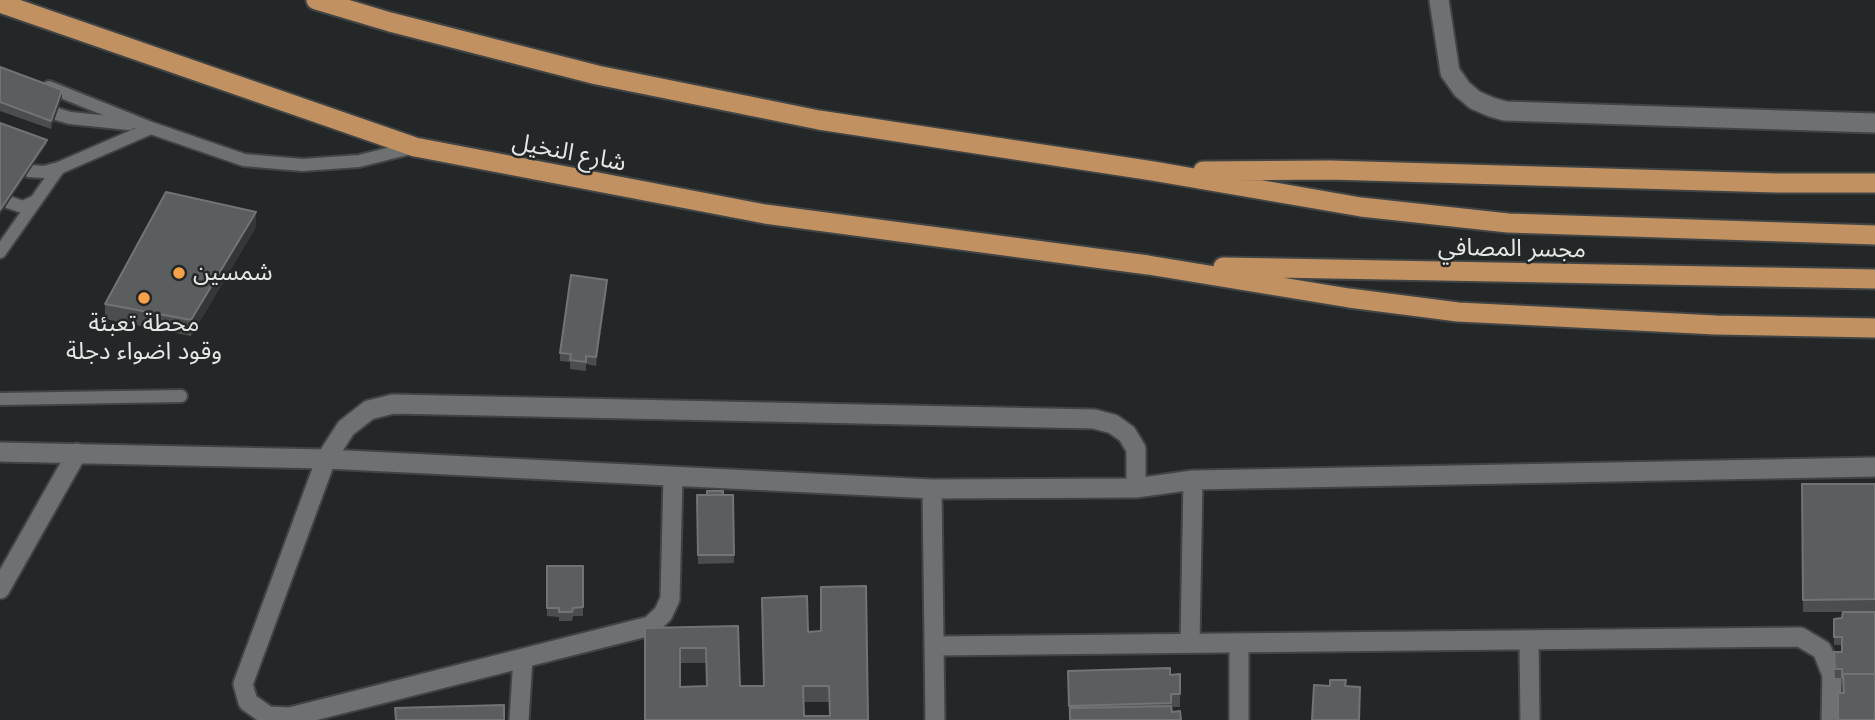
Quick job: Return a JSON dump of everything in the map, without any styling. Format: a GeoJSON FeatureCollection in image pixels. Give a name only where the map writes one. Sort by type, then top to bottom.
{"type":"FeatureCollection","features":[{"type":"Feature","properties":{"kind":"highway"},"geometry":{"type":"LineString","coordinates":[[316,0],[390,22],[597,75],[819,120],[1153,171],[1329,170],[1776,183],[1875,183]]}},
{"type":"Feature","properties":{"kind":"highway","name":"شارع النخيل"},"geometry":{"type":"LineString","coordinates":[[0,3],[415,147],[765,214],[1148,265]]}},
{"type":"Feature","properties":{"kind":"highway","name":"مجسر المصافي"},"geometry":{"type":"LineString","coordinates":[[1153,171],[1374,209],[1508,223],[1875,235]]}},
{"type":"Feature","properties":{"kind":"highway"},"geometry":{"type":"LineString","coordinates":[[1148,265],[1349,298],[1458,312],[1716,325],[1875,328]]}},
{"type":"Feature","properties":{"kind":"highway","name":"مجسر المصافي"},"geometry":{"type":"LineString","coordinates":[[1148,265],[1875,279]]}},
{"type":"Feature","properties":{"kind":"street"},"geometry":{"type":"LineString","coordinates":[[1439,0],[1450,72],[1462,89],[1475,100],[1491,107],[1506,111],[1875,123]]}},
{"type":"Feature","properties":{"kind":"street"},"geometry":{"type":"LineString","coordinates":[[673,477],[670,599],[663,614],[650,626],[290,717],[268,716],[248,702],[243,684],[326,459],[346,428],[369,410],[393,404],[1094,419],[1113,424],[1127,434],[1136,449],[1136,488]]}},
{"type":"Feature","properties":{"kind":"street"},"geometry":{"type":"LineString","coordinates":[[0,453],[326,459],[932,489],[1136,488],[1193,480],[1875,467]]}},
{"type":"Feature","properties":{"kind":"street"},"geometry":{"type":"LineString","coordinates":[[0,589],[77,453]]}},
{"type":"Feature","properties":{"kind":"street"},"geometry":{"type":"LineString","coordinates":[[1190,643],[1193,480]]}},
{"type":"Feature","properties":{"kind":"street"},"geometry":{"type":"LineString","coordinates":[[932,489],[935,720]]}},
{"type":"Feature","properties":{"kind":"street"},"geometry":{"type":"LineString","coordinates":[[936,646],[1800,637],[1822,650],[1832,675],[1831,720]]}},
{"type":"Feature","properties":{"kind":"street"},"geometry":{"type":"LineString","coordinates":[[1529,640],[1530,720]]}},
{"type":"Feature","properties":{"kind":"street"},"geometry":{"type":"LineString","coordinates":[[1239,643],[1239,720]]}},
{"type":"Feature","properties":{"kind":"street"},"geometry":{"type":"LineString","coordinates":[[519,720],[523,658]]}},
{"type":"Feature","properties":{"kind":"lane"},"geometry":{"type":"LineString","coordinates":[[38,83],[151,128],[244,160],[302,165],[359,161],[415,147]]}},
{"type":"Feature","properties":{"kind":"lane"},"geometry":{"type":"LineString","coordinates":[[32,106],[70,118],[151,128]]}},
{"type":"Feature","properties":{"kind":"lane"},"geometry":{"type":"LineString","coordinates":[[29,171],[44,172],[151,128]]}},
{"type":"Feature","properties":{"kind":"lane"},"geometry":{"type":"LineString","coordinates":[[0,253],[58,167]]}},
{"type":"Feature","properties":{"kind":"lane"},"geometry":{"type":"LineString","coordinates":[[8,202],[23,206],[35,201]]}},
{"type":"Feature","properties":{"kind":"lane"},"geometry":{"type":"LineString","coordinates":[[0,236],[15,231]]}},
{"type":"Feature","properties":{"kind":"lane"},"geometry":{"type":"LineString","coordinates":[[0,399],[181,396]]}},
{"type":"Feature","properties":{"kind":"building"},"geometry":{"type":"Polygon","coordinates":[[[0,67],[62,90],[51,121],[0,102],[0,67]]]}},
{"type":"Feature","properties":{"kind":"building"},"geometry":{"type":"Polygon","coordinates":[[[0,123],[47,140],[0,210],[0,123]]]}},
{"type":"Feature","properties":{"kind":"building","name":"شمسين"},"geometry":{"type":"Polygon","coordinates":[[[166,192],[256,212],[191,320],[105,304],[166,192]]]}},
{"type":"Feature","properties":{"kind":"building"},"geometry":{"type":"Polygon","coordinates":[[[571,275],[607,280],[596,357],[586,356],[586,362],[570,360],[571,354],[560,353],[571,275]]]}},
{"type":"Feature","properties":{"kind":"building"},"geometry":{"type":"Polygon","coordinates":[[[1802,484],[1875,484],[1875,599],[1803,600],[1802,484]]]}},
{"type":"Feature","properties":{"kind":"building"},"geometry":{"type":"Polygon","coordinates":[[[707,491],[723,491],[723,495],[707,495],[707,491]]]}},
{"type":"Feature","properties":{"kind":"building"},"geometry":{"type":"Polygon","coordinates":[[[697,495],[733,495],[734,555],[698,555],[697,495]]]}},
{"type":"Feature","properties":{"kind":"building"},"geometry":{"type":"Polygon","coordinates":[[[547,566],[583,566],[583,607],[573,608],[572,612],[547,608],[547,566]]]}},
{"type":"Feature","properties":{"kind":"building"},"geometry":{"type":"Polygon","coordinates":[[[866,586],[868,720],[645,720],[645,628],[738,626],[740,686],[764,686],[762,598],[807,596],[808,632],[821,631],[821,587],[866,586]],[[680,648],[680,687],[707,686],[706,648],[680,648]],[[803,686],[804,716],[830,716],[829,686],[803,686]]]}},
{"type":"Feature","properties":{"kind":"building"},"geometry":{"type":"Polygon","coordinates":[[[1843,612],[1875,612],[1875,674],[1843,674],[1842,677],[1842,669],[1835,669],[1834,652],[1842,652],[1842,637],[1834,637],[1834,619],[1842,618],[1843,612]]]}},
{"type":"Feature","properties":{"kind":"building"},"geometry":{"type":"Polygon","coordinates":[[[1170,668],[1170,675],[1180,674],[1180,694],[1171,694],[1171,703],[1069,706],[1068,671],[1170,668]]]}},
{"type":"Feature","properties":{"kind":"building"},"geometry":{"type":"Polygon","coordinates":[[[1843,674],[1875,674],[1875,720],[1838,720],[1838,693],[1844,693],[1843,674]]]}},
{"type":"Feature","properties":{"kind":"building"},"geometry":{"type":"Polygon","coordinates":[[[1330,680],[1346,680],[1345,686],[1360,687],[1359,720],[1312,720],[1314,685],[1330,686],[1330,680]]]}},
{"type":"Feature","properties":{"kind":"building"},"geometry":{"type":"Polygon","coordinates":[[[504,705],[504,720],[396,720],[395,708],[504,705]]]}},
{"type":"Feature","properties":{"kind":"building"},"geometry":{"type":"Polygon","coordinates":[[[1171,706],[1172,712],[1180,711],[1181,720],[1070,720],[1070,708],[1171,706]]]}},
{"type":"Feature","properties":{"kind":"place","name":"شمسين"},"geometry":{"type":"Point","coordinates":[179,273]}},
{"type":"Feature","properties":{"kind":"place","name":"محطة تعبئة وقود اضواء دجلة"},"geometry":{"type":"Point","coordinates":[144,298]}}]}
